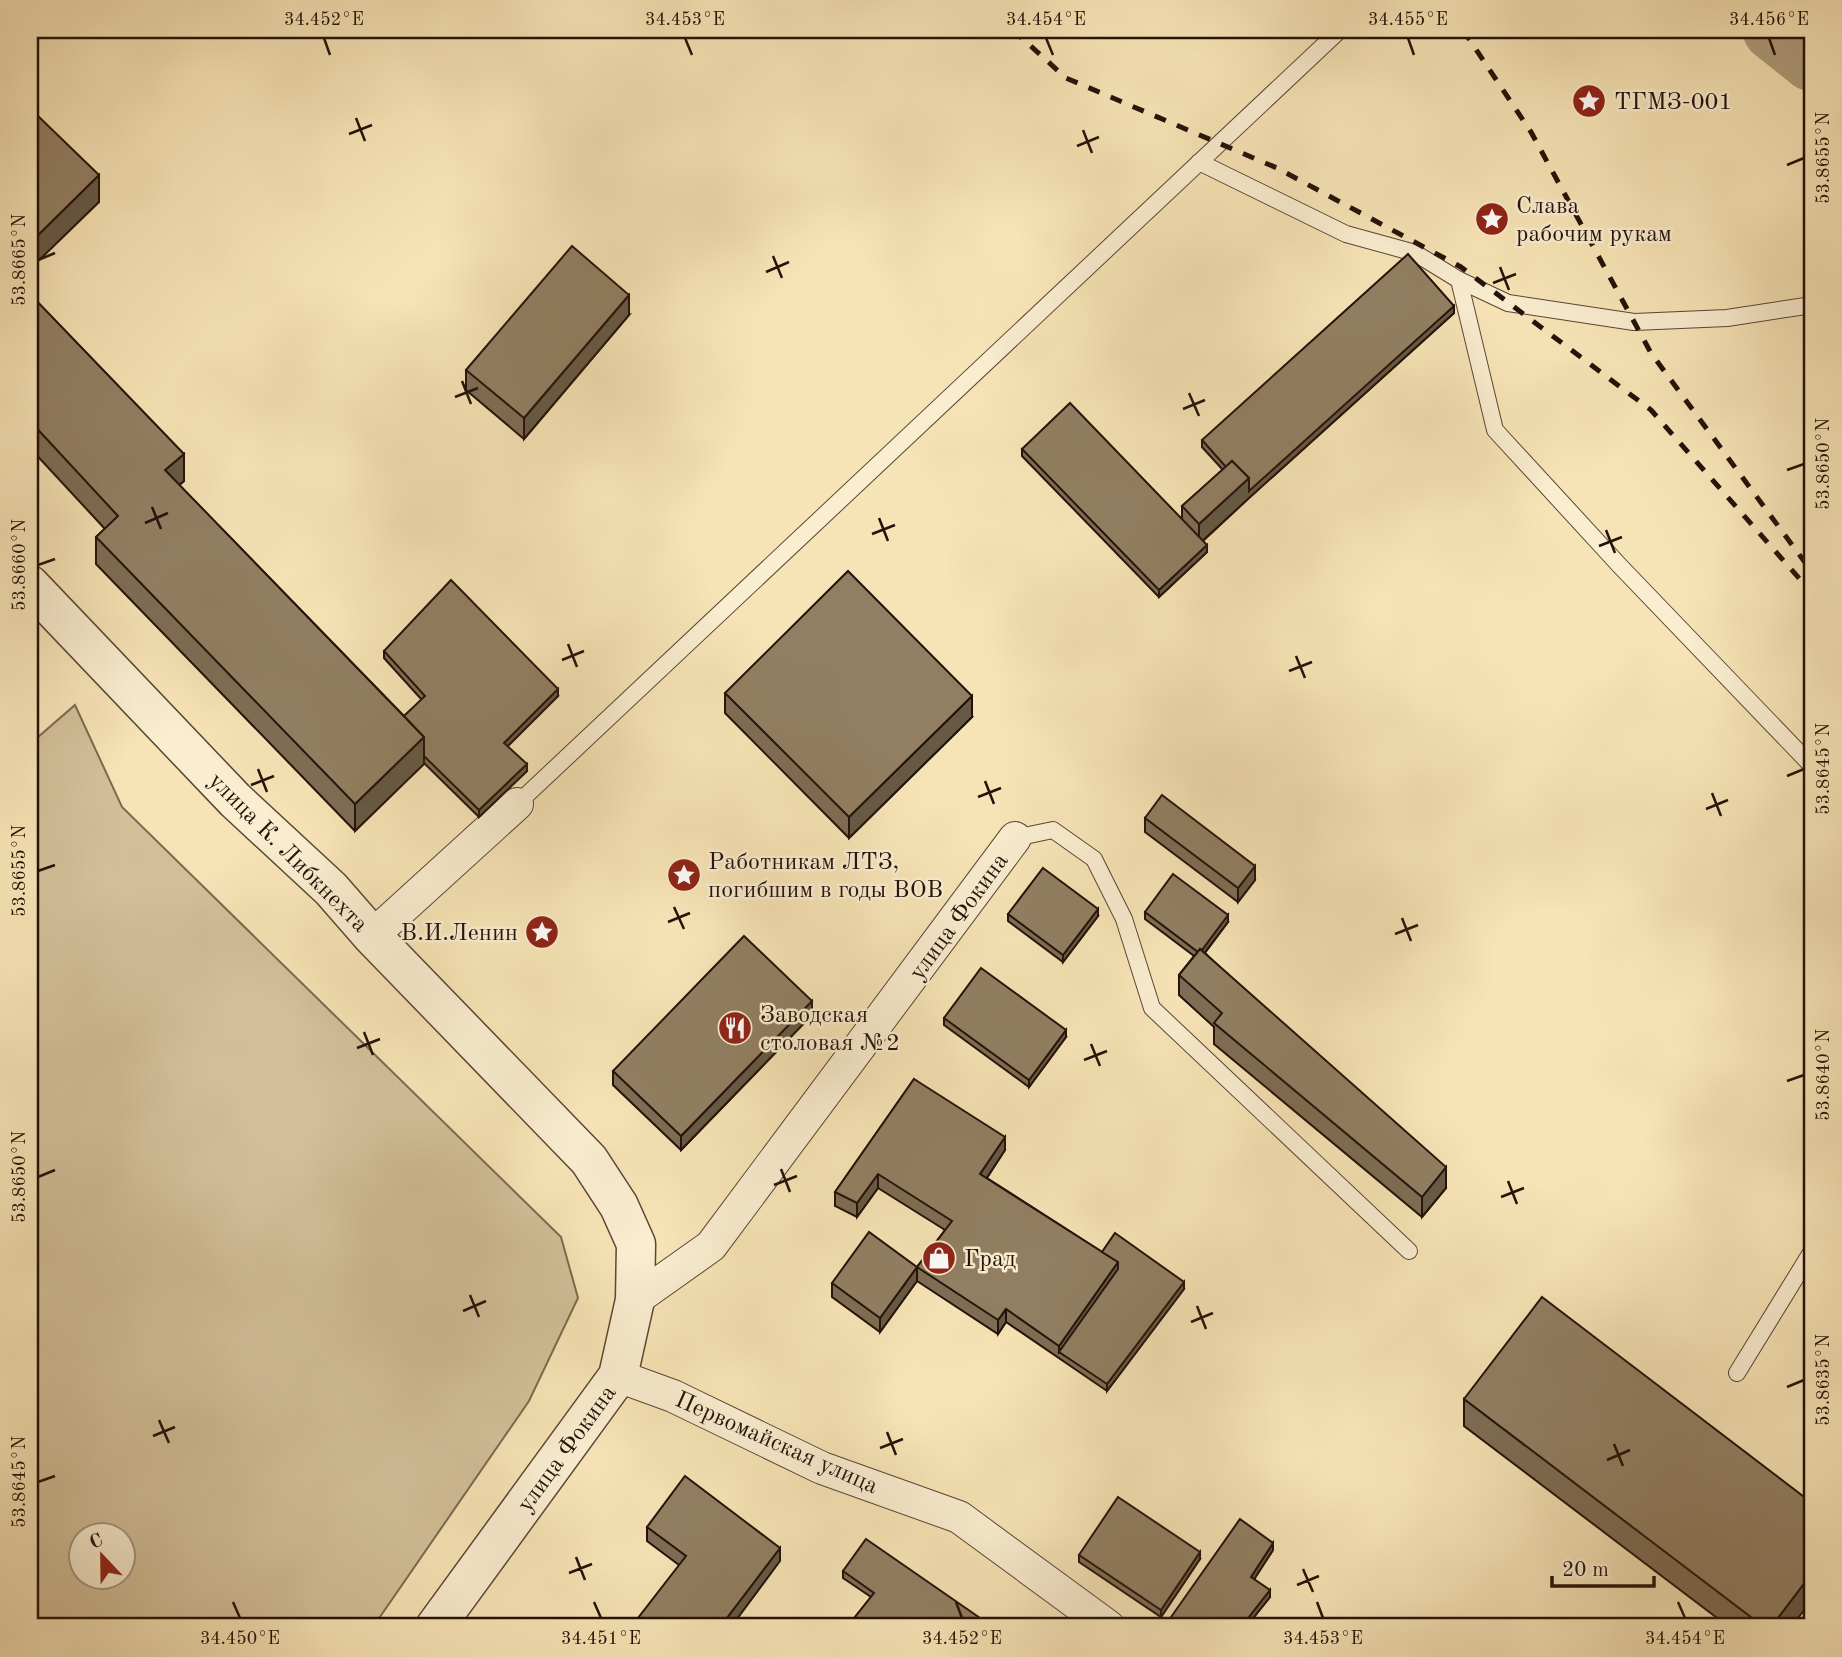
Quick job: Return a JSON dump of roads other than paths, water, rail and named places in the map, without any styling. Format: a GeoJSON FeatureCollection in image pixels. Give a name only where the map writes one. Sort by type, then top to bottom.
{"type":"FeatureCollection","features":[{"type":"Feature","properties":{"kind":"street","name":"улица К. Либкнехта"},"geometry":{"type":"LineString","coordinates":[[30,585],[236,800],[331,889],[372,936],[589,1160],[619,1206],[636,1244],[635,1300]]}},
{"type":"Feature","properties":{"kind":"street"},"geometry":{"type":"LineString","coordinates":[[372,936],[517,804]]}},
{"type":"Feature","properties":{"kind":"street","name":"улица Фокина"},"geometry":{"type":"LineString","coordinates":[[435,1627],[618,1376],[635,1300],[711,1246],[1015,838]]}},
{"type":"Feature","properties":{"kind":"street","name":"Первомайская улица"},"geometry":{"type":"LineString","coordinates":[[618,1376],[673,1396],[822,1468],[960,1517],[1109,1627]]}},
{"type":"Feature","properties":{"kind":"lane"},"geometry":{"type":"LineString","coordinates":[[517,804],[1340,30]]}},
{"type":"Feature","properties":{"kind":"lane"},"geometry":{"type":"LineString","coordinates":[[1199,162],[1346,234],[1415,253],[1459,280],[1508,303],[1634,322],[1727,318],[1812,305]]}},
{"type":"Feature","properties":{"kind":"lane"},"geometry":{"type":"LineString","coordinates":[[1459,280],[1495,430],[1620,566],[1812,766]]}},
{"type":"Feature","properties":{"kind":"lane"},"geometry":{"type":"LineString","coordinates":[[1015,838],[1053,830],[1094,859],[1124,919],[1152,1008],[1409,1251]]}},
{"type":"Feature","properties":{"kind":"lane"},"geometry":{"type":"LineString","coordinates":[[1737,1373],[1812,1251]]}},
{"type":"Feature","properties":{"kind":"waterway"},"geometry":{"type":"LineString","coordinates":[[1773,30],[1812,61]]}},
{"type":"Feature","properties":{"kind":"railway"},"geometry":{"type":"LineString","coordinates":[[1013,30],[1066,78],[1277,168],[1461,267],[1651,410],[1812,593]]}},
{"type":"Feature","properties":{"kind":"railway"},"geometry":{"type":"LineString","coordinates":[[1463,30],[1531,132],[1651,353],[1812,572]]}},
{"type":"Feature","properties":{"kind":"place","name":"ТГМЗ-001"},"geometry":{"type":"Point","coordinates":[1589,101]}},
{"type":"Feature","properties":{"kind":"place","name":"Слава рабочим рукам"},"geometry":{"type":"Point","coordinates":[1492,219]}},
{"type":"Feature","properties":{"kind":"place","name":"Работникам ЛТЗ, погибшим в годы ВОВ"},"geometry":{"type":"Point","coordinates":[684,875]}},
{"type":"Feature","properties":{"kind":"place","name":"В.И.Ленин"},"geometry":{"type":"Point","coordinates":[542,932]}},
{"type":"Feature","properties":{"kind":"place","name":"Заводская столовая №2"},"geometry":{"type":"Point","coordinates":[735,1028]}},
{"type":"Feature","properties":{"kind":"place","name":"Град"},"geometry":{"type":"Point","coordinates":[939,1258]}}]}
